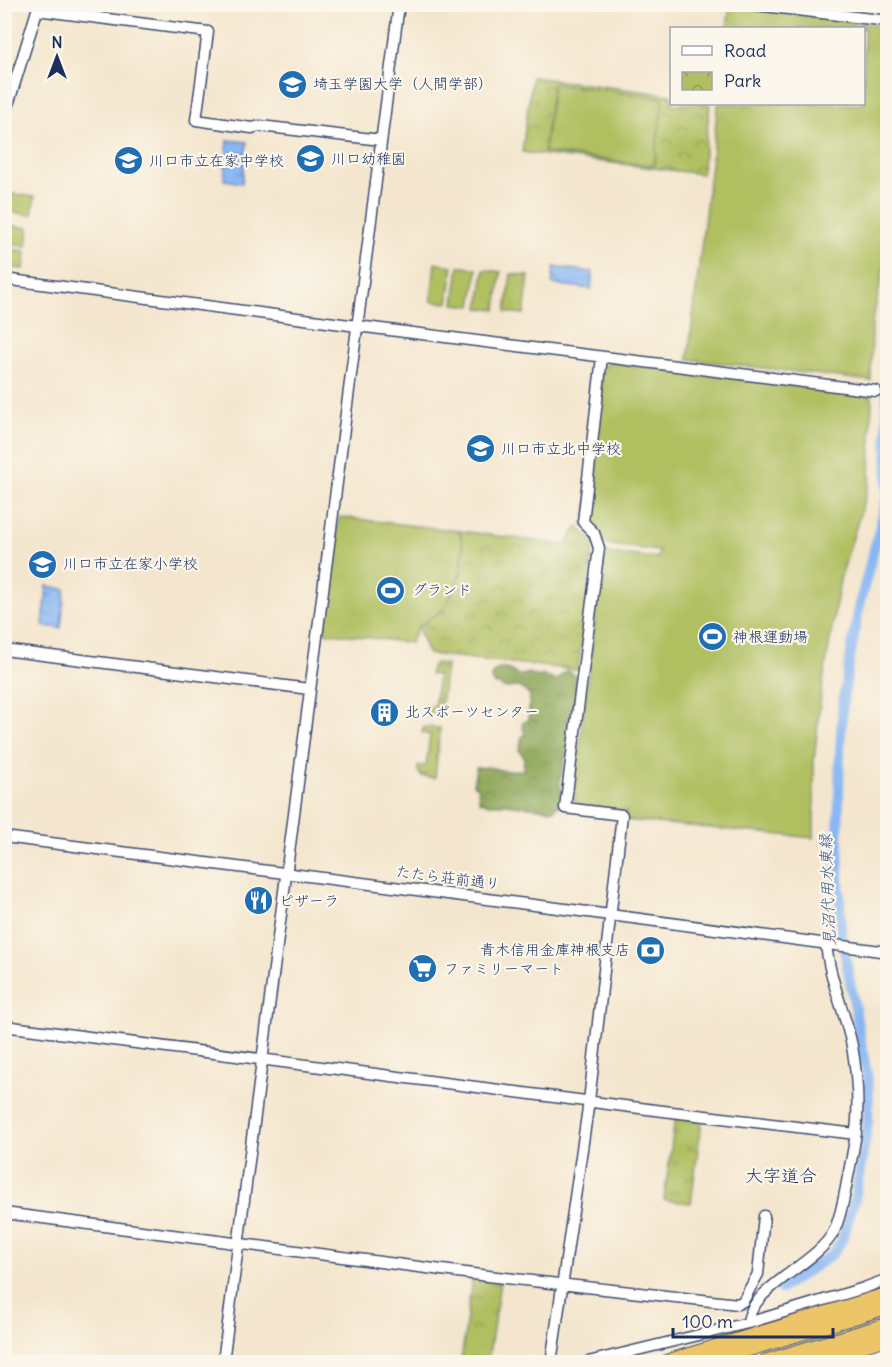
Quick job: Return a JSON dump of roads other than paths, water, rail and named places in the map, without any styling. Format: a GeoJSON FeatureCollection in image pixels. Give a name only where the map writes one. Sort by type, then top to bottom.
{"type":"FeatureCollection","features":[{"type":"Feature","properties":{"kind":"highway"},"geometry":{"type":"LineString","coordinates":[[671,1358],[888,1295]]}},
{"type":"Feature","properties":{"kind":"highway"},"geometry":{"type":"LineString","coordinates":[[705,1362],[888,1306]]}},
{"type":"Feature","properties":{"kind":"highway"},"geometry":{"type":"LineString","coordinates":[[766,1362],[888,1325]]}},
{"type":"Feature","properties":{"kind":"highway"},"geometry":{"type":"LineString","coordinates":[[807,1362],[888,1337]]}},
{"type":"Feature","properties":{"kind":"street"},"geometry":{"type":"LineString","coordinates":[[223,1362],[399,4]]}},
{"type":"Feature","properties":{"kind":"street"},"geometry":{"type":"LineString","coordinates":[[747,4],[888,21]]}},
{"type":"Feature","properties":{"kind":"street"},"geometry":{"type":"LineString","coordinates":[[4,118],[38,7],[208,32],[196,120],[252,128],[260,126],[381,140]]}},
{"type":"Feature","properties":{"kind":"street"},"geometry":{"type":"LineString","coordinates":[[4,279],[876,391]]}},
{"type":"Feature","properties":{"kind":"street"},"geometry":{"type":"LineString","coordinates":[[553,1362],[562,1283],[589,1101],[622,816],[566,808],[598,548],[594,533],[583,522],[602,357]]}},
{"type":"Feature","properties":{"kind":"street"},"geometry":{"type":"LineString","coordinates":[[4,650],[309,689]]}},
{"type":"Feature","properties":{"kind":"street","name":"たたら荘前通り"},"geometry":{"type":"LineString","coordinates":[[4,837],[888,952]]}},
{"type":"Feature","properties":{"kind":"street"},"geometry":{"type":"LineString","coordinates":[[748,1323],[751,1309],[758,1300],[825,1245],[834,1231],[843,1200],[856,1134],[856,1078],[852,1044],[827,959],[830,944]]}},
{"type":"Feature","properties":{"kind":"street"},"geometry":{"type":"LineString","coordinates":[[4,1026],[856,1134]]}},
{"type":"Feature","properties":{"kind":"street"},"geometry":{"type":"LineString","coordinates":[[4,1213],[488,1276],[738,1304],[743,1301],[758,1274],[764,1216]]}},
{"type":"Feature","properties":{"kind":"street"},"geometry":{"type":"LineString","coordinates":[[588,1362],[748,1323],[888,1280]]}},
{"type":"Feature","properties":{"kind":"street"},"geometry":{"type":"LineString","coordinates":[[668,1342],[671,1358]]}},
{"type":"Feature","properties":{"kind":"street"},"geometry":{"type":"LineString","coordinates":[[853,1362],[888,1352]]}},
{"type":"Feature","properties":{"kind":"water"},"geometry":{"type":"Polygon","coordinates":[[[228,140],[247,142],[242,183],[224,180],[228,140]]]}},
{"type":"Feature","properties":{"kind":"water"},"geometry":{"type":"Polygon","coordinates":[[[554,267],[593,272],[591,289],[552,284],[554,267]]]}},
{"type":"Feature","properties":{"kind":"water"},"geometry":{"type":"Polygon","coordinates":[[[47,586],[65,589],[61,628],[43,626],[47,586]]]}},
{"type":"Feature","properties":{"kind":"waterway","name":"見沼代用水東縁"},"geometry":{"type":"LineString","coordinates":[[888,329],[886,353],[888,491]]}},
{"type":"Feature","properties":{"kind":"waterway","name":"見沼代用水東縁"},"geometry":{"type":"LineString","coordinates":[[781,1289],[827,1258],[842,1240],[855,1199],[868,1121],[867,1074],[841,932],[838,840],[840,748],[843,699],[859,606],[888,496]]}},
{"type":"Feature","properties":{"kind":"place","name":"埼玉学園大学（人間学部）"},"geometry":{"type":"Point","coordinates":[292,84]}},
{"type":"Feature","properties":{"kind":"place","name":"川口幼稚園"},"geometry":{"type":"Point","coordinates":[310,159]}},
{"type":"Feature","properties":{"kind":"place","name":"川口市立在家中学校"},"geometry":{"type":"Point","coordinates":[128,161]}},
{"type":"Feature","properties":{"kind":"place","name":"川口市立北中学校"},"geometry":{"type":"Point","coordinates":[480,449]}},
{"type":"Feature","properties":{"kind":"place","name":"川口市立在家小学校"},"geometry":{"type":"Point","coordinates":[42,564]}},
{"type":"Feature","properties":{"kind":"place","name":"グランド"},"geometry":{"type":"Point","coordinates":[391,590]}},
{"type":"Feature","properties":{"kind":"place","name":"神根運動場"},"geometry":{"type":"Point","coordinates":[712,637]}},
{"type":"Feature","properties":{"kind":"place","name":"北スポーツセンター"},"geometry":{"type":"Point","coordinates":[384,712]}},
{"type":"Feature","properties":{"kind":"place","name":"ピザーラ"},"geometry":{"type":"Point","coordinates":[258,901]}},
{"type":"Feature","properties":{"kind":"place","name":"青木信用金庫神根支店"},"geometry":{"type":"Point","coordinates":[651,950]}},
{"type":"Feature","properties":{"kind":"place","name":"ファミリーマート"},"geometry":{"type":"Point","coordinates":[423,969]}},
{"type":"Feature","properties":{"kind":"district","name":"大字道合"},"geometry":{"type":"Point","coordinates":[781,1176]}}]}
